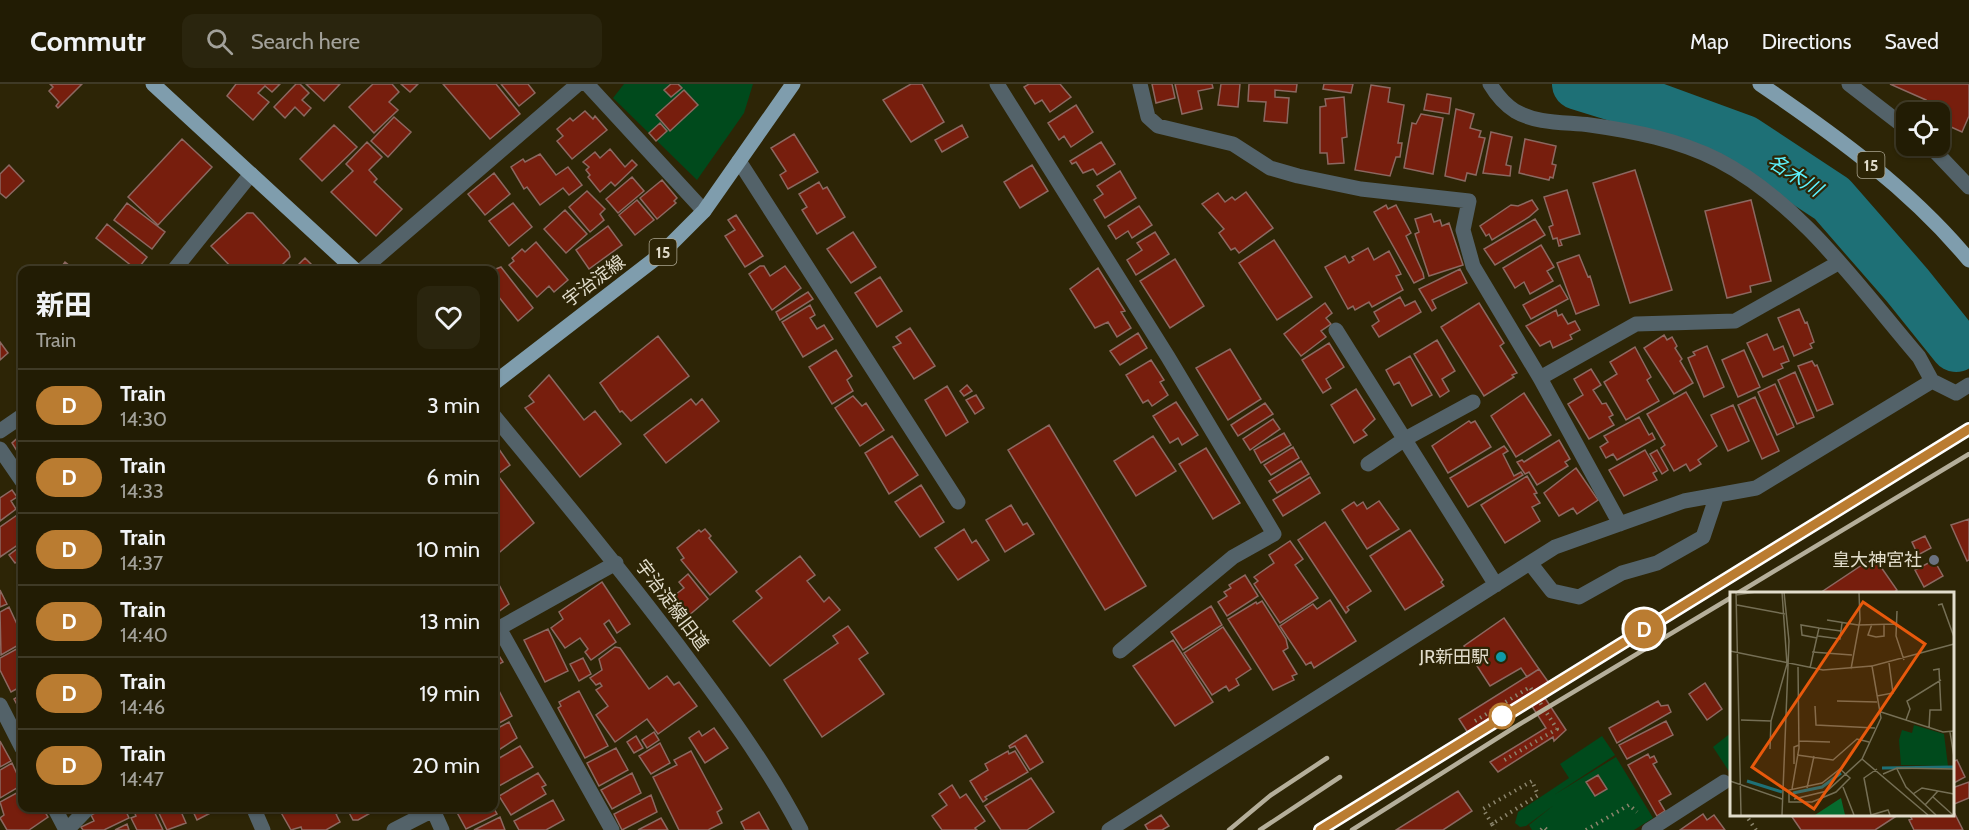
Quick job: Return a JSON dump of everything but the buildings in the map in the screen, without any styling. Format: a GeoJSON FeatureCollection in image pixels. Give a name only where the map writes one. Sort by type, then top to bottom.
{"type":"FeatureCollection","features":[{"type":"Feature","properties":{"kind":"main road"},"geometry":{"type":"LineString","coordinates":[[153,84],[351,266]]}},
{"type":"Feature","properties":{"kind":"main road","name":"宇治淀線"},"geometry":{"type":"LineString","coordinates":[[498,380],[660,255],[704,211],[721,191],[739,161],[793,84]]}},
{"type":"Feature","properties":{"kind":"main road","name":"15"},"geometry":{"type":"LineString","coordinates":[[1760,84],[1826,129],[1894,183],[1969,260]]}},
{"type":"Feature","properties":{"kind":"street"},"geometry":{"type":"LineString","coordinates":[[367,266],[578,84]]}},
{"type":"Feature","properties":{"kind":"street"},"geometry":{"type":"LineString","coordinates":[[587,84],[704,211]]}},
{"type":"Feature","properties":{"kind":"street"},"geometry":{"type":"LineString","coordinates":[[997,84],[1274,534],[1233,557],[1120,651]]}},
{"type":"Feature","properties":{"kind":"street"},"geometry":{"type":"LineString","coordinates":[[1140,84],[1148,117],[1158,126],[1233,144],[1270,168],[1298,177],[1361,189],[1469,201],[1463,230],[1473,266],[1540,378],[1620,524]]}},
{"type":"Feature","properties":{"kind":"street"},"geometry":{"type":"LineString","coordinates":[[1490,84],[1497,95],[1515,111],[1542,121],[1592,126],[1656,137],[1717,160],[1783,204],[1838,263],[1919,357],[1932,381],[1956,393],[1969,385]]}},
{"type":"Feature","properties":{"kind":"street"},"geometry":{"type":"LineString","coordinates":[[1849,84],[1896,120]]}},
{"type":"Feature","properties":{"kind":"street"},"geometry":{"type":"LineString","coordinates":[[1939,156],[1969,188]]}},
{"type":"Feature","properties":{"kind":"street"},"geometry":{"type":"LineString","coordinates":[[739,161],[958,502]]}},
{"type":"Feature","properties":{"kind":"street"},"geometry":{"type":"LineString","coordinates":[[177,266],[251,174]]}},
{"type":"Feature","properties":{"kind":"street"},"geometry":{"type":"LineString","coordinates":[[1540,378],[1636,324],[1735,321],[1838,263]]}},
{"type":"Feature","properties":{"kind":"street"},"geometry":{"type":"LineString","coordinates":[[1336,330],[1496,585]]}},
{"type":"Feature","properties":{"kind":"street"},"geometry":{"type":"LineString","coordinates":[[1109,830],[1555,547],[1684,501],[1756,488],[1932,381]]}},
{"type":"Feature","properties":{"kind":"street"},"geometry":{"type":"LineString","coordinates":[[1368,464],[1405,439],[1473,402]]}},
{"type":"Feature","properties":{"kind":"street"},"geometry":{"type":"LineString","coordinates":[[0,431],[18,419]]}},
{"type":"Feature","properties":{"kind":"street","name":"宇治淀線旧道"},"geometry":{"type":"LineString","coordinates":[[498,421],[616,563],[726,709],[778,787],[801,830]]}},
{"type":"Feature","properties":{"kind":"street"},"geometry":{"type":"LineString","coordinates":[[0,449],[18,474]]}},
{"type":"Feature","properties":{"kind":"street"},"geometry":{"type":"LineString","coordinates":[[1530,563],[1552,591],[1579,597],[1622,573],[1657,563],[1704,537],[1717,495]]}},
{"type":"Feature","properties":{"kind":"street"},"geometry":{"type":"LineString","coordinates":[[498,629],[616,563]]}},
{"type":"Feature","properties":{"kind":"street"},"geometry":{"type":"LineString","coordinates":[[498,633],[612,830]]}},
{"type":"Feature","properties":{"kind":"street"},"geometry":{"type":"LineString","coordinates":[[0,705],[18,740]]}},
{"type":"Feature","properties":{"kind":"street"},"geometry":{"type":"LineString","coordinates":[[1650,830],[1724,782]]}},
{"type":"Feature","properties":{"kind":"street"},"geometry":{"type":"LineString","coordinates":[[57,812],[66,830],[84,812]]}},
{"type":"Feature","properties":{"kind":"street"},"geometry":{"type":"LineString","coordinates":[[255,812],[263,830]]}},
{"type":"Feature","properties":{"kind":"street"},"geometry":{"type":"LineString","coordinates":[[394,830],[428,812]]}},
{"type":"Feature","properties":{"kind":"street"},"geometry":{"type":"LineString","coordinates":[[433,812],[442,830]]}},
{"type":"Feature","properties":{"kind":"path"},"geometry":{"type":"LineString","coordinates":[[1475,721],[1530,687],[1557,729],[1501,762]]}},
{"type":"Feature","properties":{"kind":"path"},"geometry":{"type":"LineString","coordinates":[[1492,824],[1538,795],[1532,781],[1483,809],[1495,830]]}},
{"type":"Feature","properties":{"kind":"path"},"geometry":{"type":"LineString","coordinates":[[1586,830],[1629,805],[1641,816],[1650,830]]}},
{"type":"Feature","properties":{"kind":"path"},"geometry":{"type":"LineString","coordinates":[[1746,815],[1756,830]]}},
{"type":"Feature","properties":{"kind":"path"},"geometry":{"type":"LineString","coordinates":[[1541,830],[1544,828],[1546,830]]}},
{"type":"Feature","properties":{"kind":"green space"},"geometry":{"type":"Polygon","coordinates":[[[624,84],[753,84],[744,113],[697,180],[613,98],[624,84]]]}},
{"type":"Feature","properties":{"kind":"green space"},"geometry":{"type":"Polygon","coordinates":[[[1730,734],[1730,773],[1713,747],[1730,734]]]}},
{"type":"Feature","properties":{"kind":"green space"},"geometry":{"type":"Polygon","coordinates":[[[1602,736],[1615,755],[1554,795],[1616,757],[1653,818],[1634,830],[1532,830],[1529,825],[1554,805],[1526,826],[1520,827],[1515,823],[1518,812],[1569,778],[1560,764],[1602,736]]]}},
{"type":"Feature","properties":{"kind":"waterway","name":"名木川"},"geometry":{"type":"LineString","coordinates":[[1578,84],[1646,105],[1744,141],[1832,199],[1907,285],[1956,346]]}},
{"type":"Feature","properties":{"kind":"railway"},"geometry":{"type":"LineString","coordinates":[[1320,830],[1969,429]]}},
{"type":"Feature","properties":{"kind":"railway"},"geometry":{"type":"LineString","coordinates":[[1740,592],[1969,454]]}},
{"type":"Feature","properties":{"kind":"railway"},"geometry":{"type":"LineString","coordinates":[[1352,830],[1515,727],[1730,598]]}},
{"type":"Feature","properties":{"kind":"railway"},"geometry":{"type":"LineString","coordinates":[[1229,830],[1271,795],[1327,758]]}},
{"type":"Feature","properties":{"kind":"railway"},"geometry":{"type":"LineString","coordinates":[[1260,830],[1340,777]]}},
{"type":"Feature","properties":{"kind":"train","name":"D"},"geometry":{"type":"LineString","coordinates":[[1320,830],[1969,429]]}},
{"type":"Feature","properties":{"kind":"place","name":"皇大神宮社"},"geometry":{"type":"Point","coordinates":[1934,560]}},
{"type":"Feature","properties":{"kind":"place","name":"JR新田駅"},"geometry":{"type":"Point","coordinates":[1501,657]}}]}
